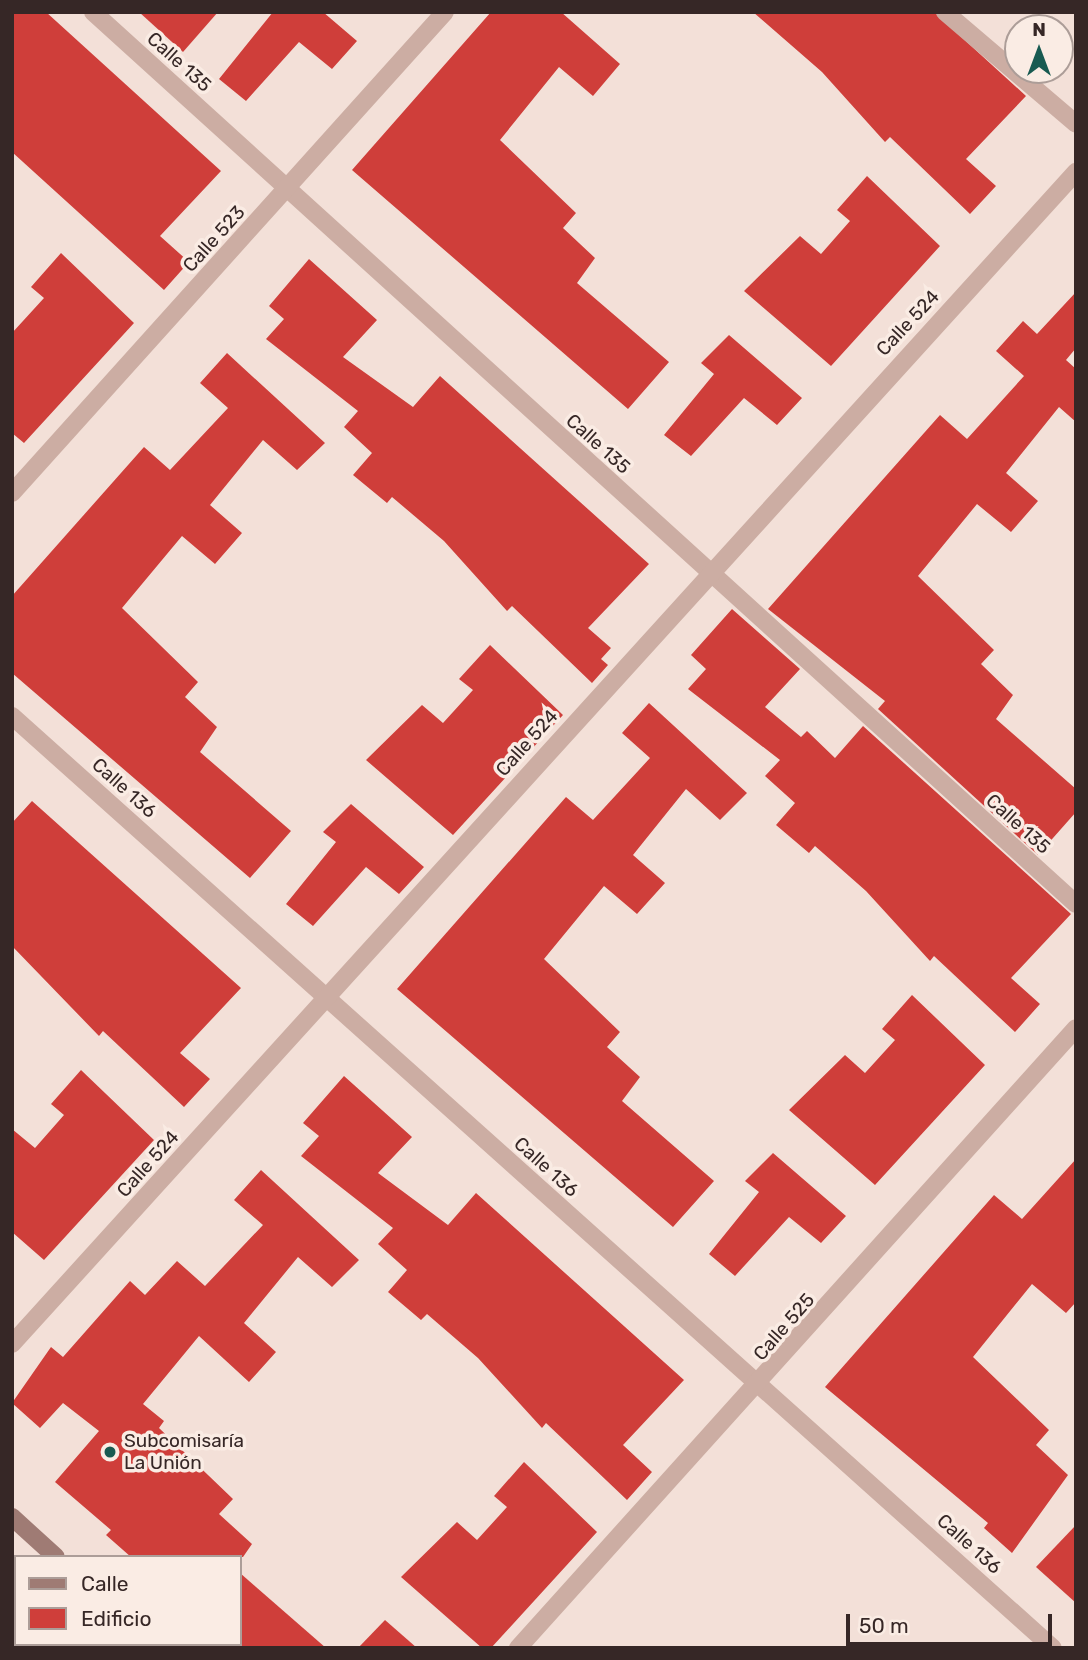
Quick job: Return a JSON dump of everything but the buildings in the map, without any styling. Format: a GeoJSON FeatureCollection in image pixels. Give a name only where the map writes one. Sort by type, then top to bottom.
{"type":"FeatureCollection","features":[{"type":"Feature","properties":{"kind":"street","name":"Calle 135"},"geometry":{"type":"LineString","coordinates":[[93,12],[707,572],[1076,904]]}},
{"type":"Feature","properties":{"kind":"street","name":"Calle 523"},"geometry":{"type":"LineString","coordinates":[[12,493],[445,12]]}},
{"type":"Feature","properties":{"kind":"street"},"geometry":{"type":"LineString","coordinates":[[945,12],[1076,124]]}},
{"type":"Feature","properties":{"kind":"street","name":"Calle 524"},"geometry":{"type":"LineString","coordinates":[[12,1344],[327,1000],[707,572],[1076,173]]}},
{"type":"Feature","properties":{"kind":"street","name":"Calle 136"},"geometry":{"type":"LineString","coordinates":[[12,716],[1053,1648]]}},
{"type":"Feature","properties":{"kind":"street","name":"Calle 525"},"geometry":{"type":"LineString","coordinates":[[518,1648],[760,1385],[1076,1028]]}},
{"type":"Feature","properties":{"kind":"street"},"geometry":{"type":"LineString","coordinates":[[12,1517],[54,1555]]}},
{"type":"Feature","properties":{"kind":"place","name":"Subcomisaría La Unión"},"geometry":{"type":"Point","coordinates":[110,1452]}}]}
